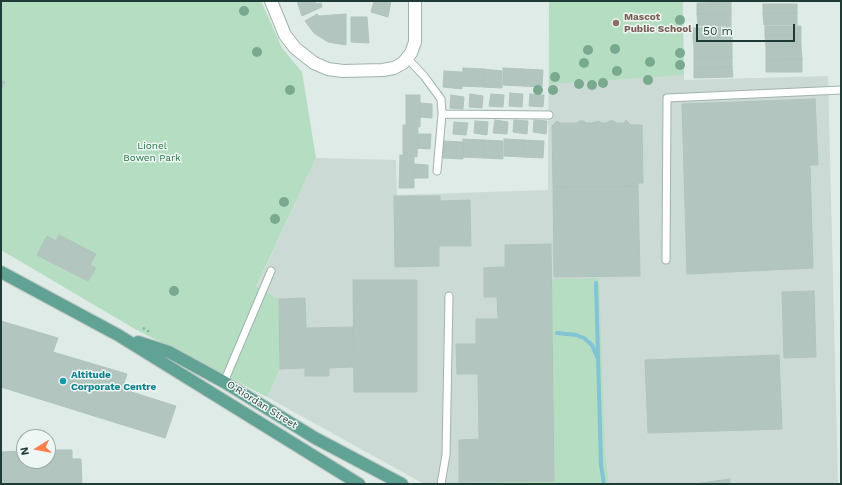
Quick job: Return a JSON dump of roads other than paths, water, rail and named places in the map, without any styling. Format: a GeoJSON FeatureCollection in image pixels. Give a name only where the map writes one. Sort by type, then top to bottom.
{"type":"FeatureCollection","features":[{"type":"Feature","properties":{"kind":"main road","name":"O'Riordan Street"},"geometry":{"type":"LineString","coordinates":[[1,272],[118,335],[359,484]]}},
{"type":"Feature","properties":{"kind":"main road","name":"O'Riordan Street"},"geometry":{"type":"LineString","coordinates":[[118,335],[169,352],[224,382],[315,438],[402,484]]}},
{"type":"Feature","properties":{"kind":"street"},"geometry":{"type":"LineString","coordinates":[[271,1],[285,35],[295,48],[306,58],[328,69],[343,72],[394,68],[407,58],[415,42],[415,1]]}},
{"type":"Feature","properties":{"kind":"lane"},"geometry":{"type":"LineString","coordinates":[[407,58],[424,76],[441,99],[442,114],[437,171]]}},
{"type":"Feature","properties":{"kind":"lane"},"geometry":{"type":"LineString","coordinates":[[666,260],[667,98],[841,90]]}},
{"type":"Feature","properties":{"kind":"lane"},"geometry":{"type":"LineString","coordinates":[[442,114],[549,115]]}},
{"type":"Feature","properties":{"kind":"lane"},"geometry":{"type":"LineString","coordinates":[[224,382],[271,271]]}},
{"type":"Feature","properties":{"kind":"lane"},"geometry":{"type":"LineString","coordinates":[[441,484],[446,455],[449,296]]}},
{"type":"Feature","properties":{"kind":"waterway"},"geometry":{"type":"LineString","coordinates":[[596,283],[601,465],[604,484]]}},
{"type":"Feature","properties":{"kind":"waterway"},"geometry":{"type":"LineString","coordinates":[[557,333],[576,335],[584,338],[592,345],[597,357]]}},
{"type":"Feature","properties":{"kind":"place","name":"Mascot Public School"},"geometry":{"type":"Point","coordinates":[616,23]}},
{"type":"Feature","properties":{"kind":"place","name":"Altitude Corporate Centre"},"geometry":{"type":"Point","coordinates":[63,381]}},
{"type":"Feature","properties":{"kind":"park label","name":"Lionel Bowen Park"},"geometry":{"type":"Point","coordinates":[152,152]}}]}
